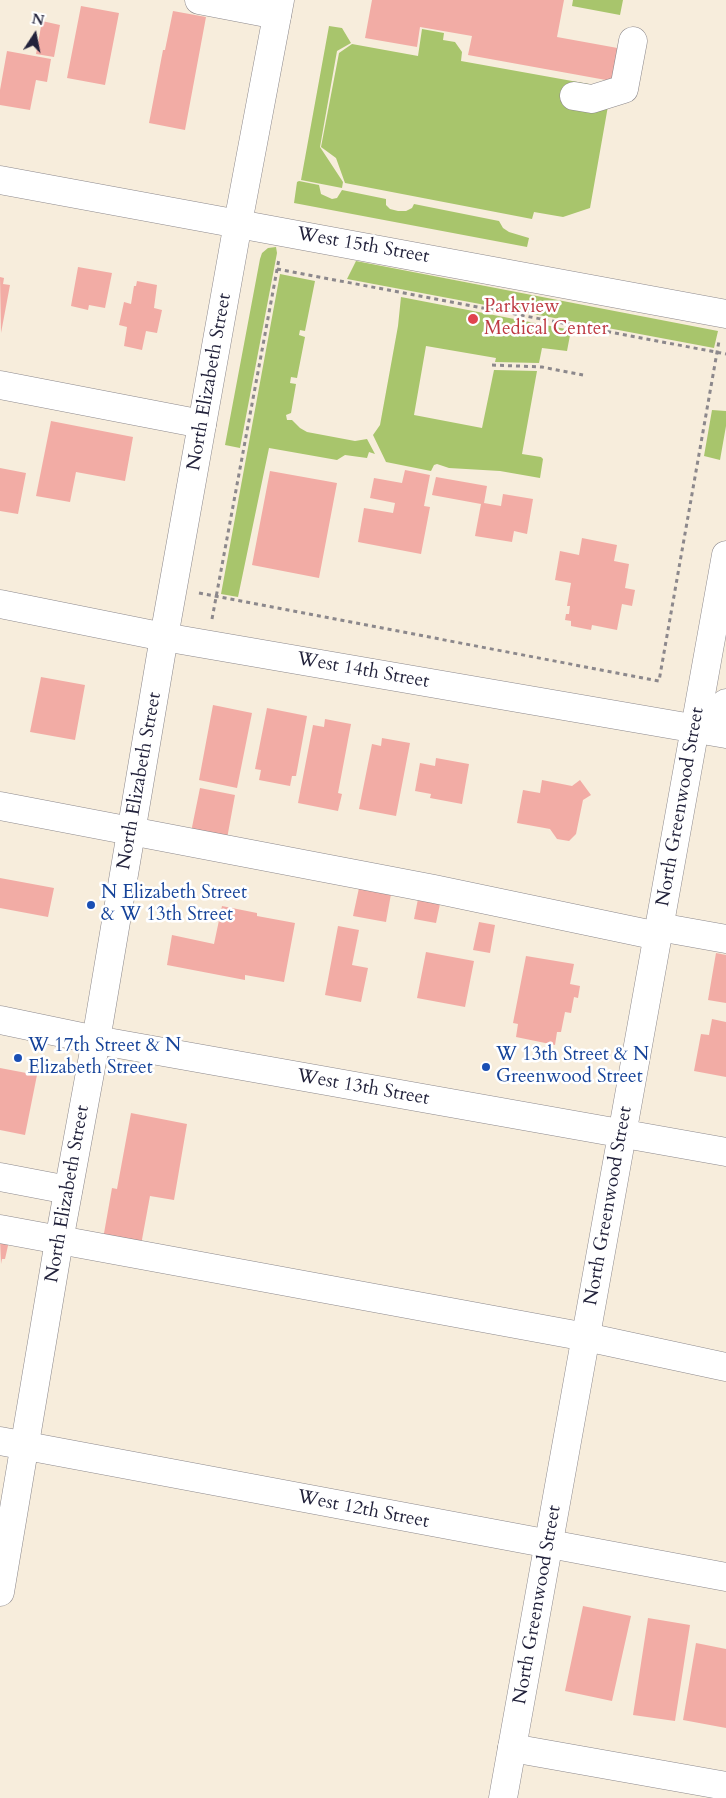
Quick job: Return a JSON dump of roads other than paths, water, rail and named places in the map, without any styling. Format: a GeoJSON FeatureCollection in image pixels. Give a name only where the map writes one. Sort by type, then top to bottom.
{"type":"FeatureCollection","features":[{"type":"Feature","properties":{"kind":"main road"},"geometry":{"type":"LineString","coordinates":[[199,0],[278,8]]}},
{"type":"Feature","properties":{"kind":"main road","name":"North Elizabeth Street"},"geometry":{"type":"LineString","coordinates":[[0,1592],[12,1443],[59,1241],[96,1040],[164,637],[278,8]]}},
{"type":"Feature","properties":{"kind":"main road"},"geometry":{"type":"LineString","coordinates":[[574,96],[592,99],[624,89],[633,41]]}},
{"type":"Feature","properties":{"kind":"main road","name":"West 15th Street"},"geometry":{"type":"LineString","coordinates":[[0,180],[725,313]]}},
{"type":"Feature","properties":{"kind":"main road"},"geometry":{"type":"LineString","coordinates":[[0,385],[202,424]]}},
{"type":"Feature","properties":{"kind":"main road","name":"North Greenwood Street"},"geometry":{"type":"LineString","coordinates":[[503,1798],[726,555]]}},
{"type":"Feature","properties":{"kind":"main road","name":"West 14th Street"},"geometry":{"type":"LineString","coordinates":[[0,604],[164,637],[726,734]]}},
{"type":"Feature","properties":{"kind":"main road"},"geometry":{"type":"LineString","coordinates":[[695,728],[726,703]]}},
{"type":"Feature","properties":{"kind":"main road"},"geometry":{"type":"LineString","coordinates":[[0,806],[434,890],[659,931],[726,939]]}},
{"type":"Feature","properties":{"kind":"main road","name":"West 13th Street"},"geometry":{"type":"LineString","coordinates":[[0,1020],[96,1040],[726,1152]]}},
{"type":"Feature","properties":{"kind":"main road"},"geometry":{"type":"LineString","coordinates":[[0,1177],[68,1190]]}},
{"type":"Feature","properties":{"kind":"main road"},"geometry":{"type":"LineString","coordinates":[[0,1229],[586,1337],[726,1367]]}},
{"type":"Feature","properties":{"kind":"main road","name":"West 12th Street"},"geometry":{"type":"LineString","coordinates":[[12,1443],[726,1577]]}},
{"type":"Feature","properties":{"kind":"main road"},"geometry":{"type":"LineString","coordinates":[[512,1748],[726,1786]]}},
{"type":"Feature","properties":{"kind":"place","name":"Parkview Medical Center"},"geometry":{"type":"Point","coordinates":[473,319]}},
{"type":"Feature","properties":{"kind":"place","name":"N Elizabeth Street & W 13th Street"},"geometry":{"type":"Point","coordinates":[91,905]}},
{"type":"Feature","properties":{"kind":"place","name":"W 17th Street & N Elizabeth Street"},"geometry":{"type":"Point","coordinates":[18,1058]}},
{"type":"Feature","properties":{"kind":"place","name":"W 13th Street & N Greenwood Street"},"geometry":{"type":"Point","coordinates":[486,1067]}}]}
